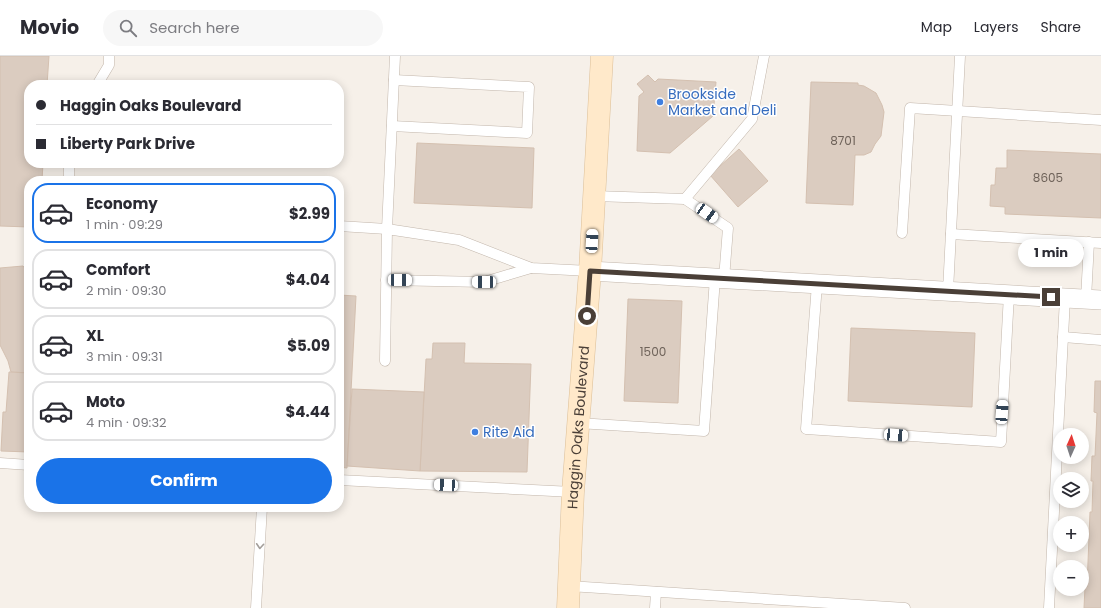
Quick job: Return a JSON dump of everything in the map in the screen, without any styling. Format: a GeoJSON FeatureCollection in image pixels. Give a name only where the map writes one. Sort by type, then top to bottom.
{"type":"FeatureCollection","features":[{"type":"Feature","properties":{"kind":"street","name":"Haggin Oaks Boulevard"},"geometry":{"type":"LineString","coordinates":[[568,608],[573,492],[590,271],[602,56]]}},
{"type":"Feature","properties":{"kind":"street"},"geometry":{"type":"LineString","coordinates":[[590,271],[1093,299]]}},
{"type":"Feature","properties":{"kind":"lane"},"geometry":{"type":"LineString","coordinates":[[100,80],[109,64],[110,56]]}},
{"type":"Feature","properties":{"kind":"lane"},"geometry":{"type":"LineString","coordinates":[[385,360],[387,229],[395,56]]}},
{"type":"Feature","properties":{"kind":"lane"},"geometry":{"type":"LineString","coordinates":[[686,199],[752,119],[764,56]]}},
{"type":"Feature","properties":{"kind":"lane"},"geometry":{"type":"LineString","coordinates":[[948,291],[960,56]]}},
{"type":"Feature","properties":{"kind":"lane"},"geometry":{"type":"LineString","coordinates":[[392,126],[527,133],[529,87],[394,80]]}},
{"type":"Feature","properties":{"kind":"lane"},"geometry":{"type":"LineString","coordinates":[[902,233],[910,108],[1101,120]]}},
{"type":"Feature","properties":{"kind":"lane"},"geometry":{"type":"LineString","coordinates":[[578,423],[704,431],[719,278],[728,228],[686,199],[594,196]]}},
{"type":"Feature","properties":{"kind":"lane"},"geometry":{"type":"LineString","coordinates":[[344,226],[387,229],[459,240],[531,268],[590,271]]}},
{"type":"Feature","properties":{"kind":"lane"},"geometry":{"type":"LineString","coordinates":[[951,234],[1101,243]]}},
{"type":"Feature","properties":{"kind":"lane"},"geometry":{"type":"LineString","coordinates":[[1089,242],[1093,299]]}},
{"type":"Feature","properties":{"kind":"lane"},"geometry":{"type":"LineString","coordinates":[[386,280],[484,282],[531,268]]}},
{"type":"Feature","properties":{"kind":"lane"},"geometry":{"type":"LineString","coordinates":[[817,284],[806,429],[1001,442],[1009,294]]}},
{"type":"Feature","properties":{"kind":"lane"},"geometry":{"type":"LineString","coordinates":[[1050,608],[1065,298]]}},
{"type":"Feature","properties":{"kind":"lane"},"geometry":{"type":"LineString","coordinates":[[1063,337],[1101,340]]}},
{"type":"Feature","properties":{"kind":"lane"},"geometry":{"type":"LineString","coordinates":[[0,463],[24,464]]}},
{"type":"Feature","properties":{"kind":"lane"},"geometry":{"type":"LineString","coordinates":[[344,480],[573,492]]}},
{"type":"Feature","properties":{"kind":"lane"},"geometry":{"type":"LineString","coordinates":[[256,608],[262,512]]}},
{"type":"Feature","properties":{"kind":"lane"},"geometry":{"type":"LineString","coordinates":[[569,586],[905,608]]}},
{"type":"Feature","properties":{"kind":"lane"},"geometry":{"type":"LineString","coordinates":[[655,608],[656,592]]}},
{"type":"Feature","properties":{"kind":"building"},"geometry":{"type":"Polygon","coordinates":[[[0,56],[49,56],[47,80],[24,80],[24,168],[43,168],[42,176],[24,176],[24,227],[0,226],[0,56]]]}},
{"type":"Feature","properties":{"kind":"building"},"geometry":{"type":"Polygon","coordinates":[[[648,75],[655,82],[658,79],[716,82],[713,116],[670,153],[637,151],[639,96],[644,92],[637,84],[648,75]]]}},
{"type":"Feature","properties":{"kind":"building"},"geometry":{"type":"Polygon","coordinates":[[[811,82],[858,83],[858,85],[864,86],[876,93],[882,105],[884,112],[881,136],[871,152],[864,155],[855,155],[853,205],[806,203],[811,82]]]}},
{"type":"Feature","properties":{"kind":"building"},"geometry":{"type":"Polygon","coordinates":[[[417,143],[534,148],[532,208],[414,203],[417,143]]]}},
{"type":"Feature","properties":{"kind":"building"},"geometry":{"type":"Polygon","coordinates":[[[739,149],[768,181],[738,207],[710,175],[739,149]]]}},
{"type":"Feature","properties":{"kind":"building"},"geometry":{"type":"Polygon","coordinates":[[[1007,150],[1101,154],[1101,218],[1005,214],[1005,207],[990,206],[991,185],[995,185],[996,168],[1007,168],[1007,150]]]}},
{"type":"Feature","properties":{"kind":"building"},"geometry":{"type":"Polygon","coordinates":[[[23,266],[24,267],[24,373],[11,372],[8,361],[0,345],[0,268],[23,266]]]}},
{"type":"Feature","properties":{"kind":"building"},"geometry":{"type":"Polygon","coordinates":[[[344,295],[356,296],[347,468],[344,468],[344,295]]]}},
{"type":"Feature","properties":{"kind":"building"},"geometry":{"type":"Polygon","coordinates":[[[628,299],[682,301],[678,403],[624,401],[628,299]]]}},
{"type":"Feature","properties":{"kind":"building"},"geometry":{"type":"Polygon","coordinates":[[[851,328],[975,333],[972,407],[848,401],[851,328]]]}},
{"type":"Feature","properties":{"kind":"building","name":"Rite Aid"},"geometry":{"type":"Polygon","coordinates":[[[433,343],[465,343],[464,363],[531,364],[527,472],[420,471],[426,359],[432,359],[433,343]]]}},
{"type":"Feature","properties":{"kind":"building"},"geometry":{"type":"Polygon","coordinates":[[[9,372],[24,373],[24,452],[1,451],[3,412],[6,412],[9,372]]]}},
{"type":"Feature","properties":{"kind":"building"},"geometry":{"type":"Polygon","coordinates":[[[1095,381],[1101,381],[1101,608],[1084,608],[1085,596],[1089,596],[1088,560],[1090,512],[1092,512],[1092,456],[1095,456],[1097,413],[1094,412],[1095,381]]]}},
{"type":"Feature","properties":{"kind":"building"},"geometry":{"type":"Polygon","coordinates":[[[352,389],[424,392],[420,471],[347,466],[352,389]]]}},
{"type":"Feature","properties":{"kind":"place","name":"Brookside Market and Deli"},"geometry":{"type":"Point","coordinates":[660,102]}},
{"type":"Feature","properties":{"kind":"place","name":"Rite Aid"},"geometry":{"type":"Point","coordinates":[475,432]}},
{"type":"Feature","properties":{"kind":"route"},"geometry":{"type":"LineString","coordinates":[[587,316],[590,271],[1051,297]]}}]}
